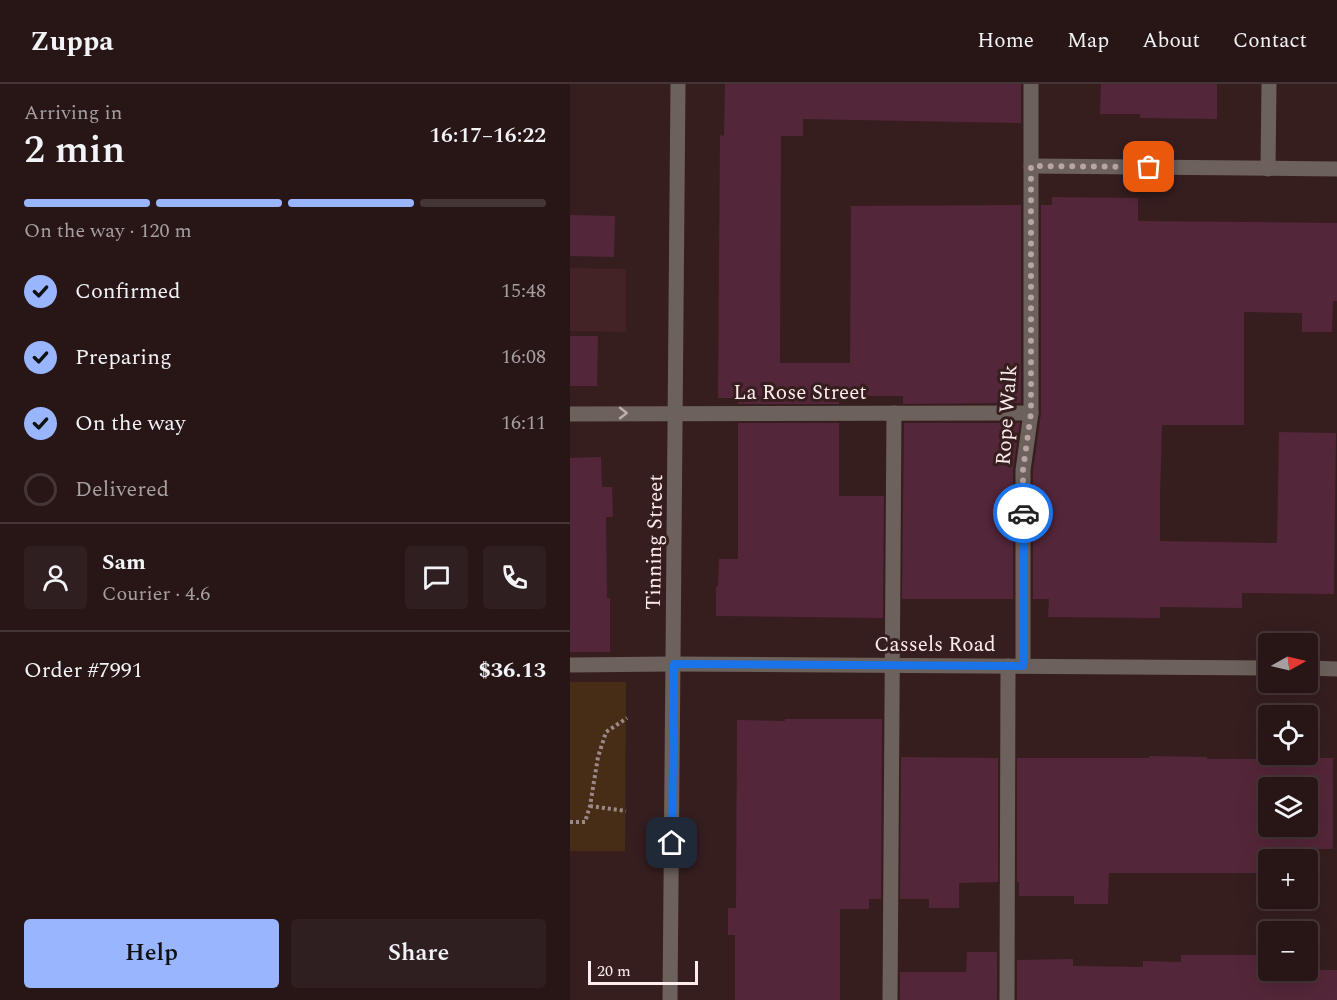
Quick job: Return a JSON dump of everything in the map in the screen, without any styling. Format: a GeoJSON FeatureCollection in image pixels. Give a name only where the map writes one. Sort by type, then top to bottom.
{"type":"FeatureCollection","features":[{"type":"Feature","properties":{"kind":"street","name":"Tinning Street"},"geometry":{"type":"LineString","coordinates":[[670,1000],[678,84]]}},
{"type":"Feature","properties":{"kind":"street","name":"Rope Walk"},"geometry":{"type":"LineString","coordinates":[[1007,1000],[1023,470],[1031,413],[1031,84]]}},
{"type":"Feature","properties":{"kind":"street"},"geometry":{"type":"LineString","coordinates":[[1268,169],[1269,84]]}},
{"type":"Feature","properties":{"kind":"street"},"geometry":{"type":"LineString","coordinates":[[1031,166],[1337,169]]}},
{"type":"Feature","properties":{"kind":"street"},"geometry":{"type":"LineString","coordinates":[[890,1000],[894,413]]}},
{"type":"Feature","properties":{"kind":"street","name":"La Rose Street"},"geometry":{"type":"LineString","coordinates":[[570,414],[1031,413]]}},
{"type":"Feature","properties":{"kind":"street","name":"Cassels Road"},"geometry":{"type":"LineString","coordinates":[[570,664],[1258,668]]}},
{"type":"Feature","properties":{"kind":"street"},"geometry":{"type":"LineString","coordinates":[[1318,668],[1337,669]]}},
{"type":"Feature","properties":{"kind":"path"},"geometry":{"type":"LineString","coordinates":[[570,822],[585,822],[598,757],[606,732],[627,718]]}},
{"type":"Feature","properties":{"kind":"path"},"geometry":{"type":"LineString","coordinates":[[590,806],[626,811]]}},
{"type":"Feature","properties":{"kind":"shaded area"},"geometry":{"type":"Polygon","coordinates":[[[570,268],[626,269],[626,332],[570,331],[570,268]]]}},
{"type":"Feature","properties":{"kind":"shaded area"},"geometry":{"type":"Polygon","coordinates":[[[570,682],[626,682],[625,851],[570,851],[570,682]]]}},
{"type":"Feature","properties":{"kind":"building"},"geometry":{"type":"Polygon","coordinates":[[[725,84],[1021,84],[1021,123],[803,119],[803,136],[781,136],[780,363],[850,363],[851,206],[1021,205],[1021,403],[903,404],[903,396],[839,396],[839,404],[738,404],[738,398],[718,398],[720,135],[724,136],[725,84]]]}},
{"type":"Feature","properties":{"kind":"building"},"geometry":{"type":"Polygon","coordinates":[[[1101,84],[1217,84],[1217,119],[1140,118],[1140,114],[1100,114],[1101,84]]]}},
{"type":"Feature","properties":{"kind":"building"},"geometry":{"type":"Polygon","coordinates":[[[1052,197],[1138,198],[1138,221],[1337,223],[1337,301],[1333,301],[1332,332],[1302,332],[1302,313],[1244,312],[1244,425],[1162,425],[1160,497],[1160,541],[1277,543],[1279,432],[1336,433],[1334,594],[1242,593],[1242,608],[1160,607],[1160,618],[1048,617],[1049,599],[1033,599],[1033,471],[1041,413],[1041,205],[1052,205],[1052,197]]]}},
{"type":"Feature","properties":{"kind":"building"},"geometry":{"type":"Polygon","coordinates":[[[570,215],[615,216],[614,257],[570,256],[570,215]]]}},
{"type":"Feature","properties":{"kind":"building"},"geometry":{"type":"Polygon","coordinates":[[[570,336],[598,336],[597,386],[570,386],[570,336]]]}},
{"type":"Feature","properties":{"kind":"building"},"geometry":{"type":"Polygon","coordinates":[[[738,423],[839,423],[839,496],[884,496],[883,618],[716,616],[719,559],[738,559],[738,423]]]}},
{"type":"Feature","properties":{"kind":"building"},"geometry":{"type":"Polygon","coordinates":[[[904,423],[1020,423],[1013,470],[1013,599],[902,599],[904,423]]]}},
{"type":"Feature","properties":{"kind":"building"},"geometry":{"type":"Polygon","coordinates":[[[601,457],[602,487],[612,487],[613,517],[606,517],[610,652],[570,652],[570,458],[601,457]]]}},
{"type":"Feature","properties":{"kind":"building"},"geometry":{"type":"Polygon","coordinates":[[[785,719],[882,719],[881,899],[869,899],[869,909],[840,909],[840,1000],[735,1000],[735,935],[728,935],[728,908],[736,908],[737,720],[785,721],[785,719]]]}},
{"type":"Feature","properties":{"kind":"building"},"geometry":{"type":"Polygon","coordinates":[[[1149,756],[1207,757],[1207,759],[1258,759],[1258,765],[1318,765],[1318,758],[1333,758],[1333,849],[1258,849],[1258,873],[1109,873],[1108,904],[1074,904],[1074,896],[1019,896],[1017,758],[1149,758],[1149,756]]]}},
{"type":"Feature","properties":{"kind":"building"},"geometry":{"type":"Polygon","coordinates":[[[901,757],[998,758],[998,882],[959,883],[959,908],[929,908],[929,899],[900,899],[901,757]]]}},
{"type":"Feature","properties":{"kind":"building"},"geometry":{"type":"Polygon","coordinates":[[[967,952],[997,952],[997,1000],[900,1000],[900,972],[966,972],[967,952]]]}},
{"type":"Feature","properties":{"kind":"building"},"geometry":{"type":"Polygon","coordinates":[[[1181,955],[1258,955],[1258,981],[1318,981],[1318,970],[1337,970],[1337,1000],[1017,1000],[1017,960],[1073,959],[1073,966],[1143,967],[1143,961],[1181,962],[1181,955]]]}},
{"type":"Feature","properties":{"kind":"way so far"},"geometry":{"type":"LineString","coordinates":[[1023,513],[1023,470],[1031,413],[1031,166],[1149,167]]}},
{"type":"Feature","properties":{"kind":"route"},"geometry":{"type":"LineString","coordinates":[[672,843],[674,664],[1023,666],[1023,513]]}}]}
